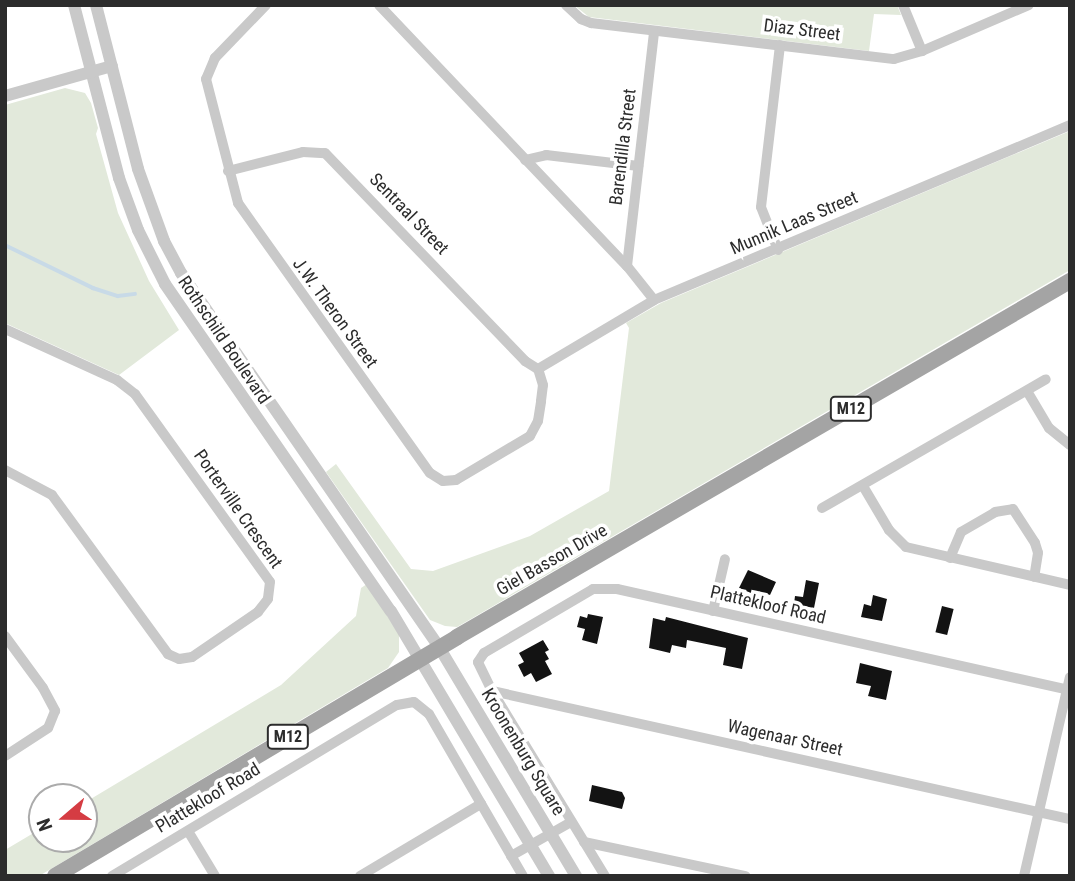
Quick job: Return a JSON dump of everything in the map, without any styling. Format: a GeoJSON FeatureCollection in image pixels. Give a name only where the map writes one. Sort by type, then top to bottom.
{"type":"FeatureCollection","features":[{"type":"Feature","properties":{"kind":"main road","name":"Giel Basson Drive"},"geometry":{"type":"LineString","coordinates":[[55,876],[439,647],[1070,281]]}},
{"type":"Feature","properties":{"kind":"street","name":"Rothschild Boulevard"},"geometry":{"type":"LineString","coordinates":[[74,5],[119,178],[138,230],[165,284],[421,658]]}},
{"type":"Feature","properties":{"kind":"street","name":"Rothschild Boulevard"},"geometry":{"type":"LineString","coordinates":[[96,5],[151,207],[181,273],[439,647]]}},
{"type":"Feature","properties":{"kind":"street","name":"J.W. Theron Street"},"geometry":{"type":"LineString","coordinates":[[266,5],[215,58],[207,71],[206,86],[228,171],[243,215],[423,466],[437,479],[450,481],[461,478],[530,436],[538,421],[543,385],[538,369]]}},
{"type":"Feature","properties":{"kind":"street"},"geometry":{"type":"LineString","coordinates":[[379,5],[627,266],[654,300]]}},
{"type":"Feature","properties":{"kind":"street","name":"Diaz Street"},"geometry":{"type":"LineString","coordinates":[[566,5],[586,22],[894,59],[922,51],[1029,5]]}},
{"type":"Feature","properties":{"kind":"street"},"geometry":{"type":"LineString","coordinates":[[903,5],[922,51]]}},
{"type":"Feature","properties":{"kind":"street","name":"Barendilla Street"},"geometry":{"type":"LineString","coordinates":[[627,266],[654,32]]}},
{"type":"Feature","properties":{"kind":"street"},"geometry":{"type":"LineString","coordinates":[[778,250],[761,207],[780,45]]}},
{"type":"Feature","properties":{"kind":"street"},"geometry":{"type":"LineString","coordinates":[[5,96],[112,66]]}},
{"type":"Feature","properties":{"kind":"street","name":"Munnik Laas Street"},"geometry":{"type":"LineString","coordinates":[[538,369],[654,300],[1070,125]]}},
{"type":"Feature","properties":{"kind":"street","name":"Sentraal Street"},"geometry":{"type":"LineString","coordinates":[[228,171],[303,152],[325,153],[525,361],[538,369]]}},
{"type":"Feature","properties":{"kind":"street"},"geometry":{"type":"LineString","coordinates":[[525,160],[546,155],[638,166]]}},
{"type":"Feature","properties":{"kind":"street","name":"Porterville Crescent"},"geometry":{"type":"LineString","coordinates":[[5,329],[117,380],[135,394],[270,582],[268,598],[258,612],[192,657],[174,657],[163,649],[52,495],[5,470]]}},
{"type":"Feature","properties":{"kind":"street"},"geometry":{"type":"LineString","coordinates":[[822,508],[1046,379]]}},
{"type":"Feature","properties":{"kind":"street"},"geometry":{"type":"LineString","coordinates":[[1027,391],[1049,428],[1070,445]]}},
{"type":"Feature","properties":{"kind":"street"},"geometry":{"type":"LineString","coordinates":[[863,486],[897,541],[915,550],[1070,585]]}},
{"type":"Feature","properties":{"kind":"street"},"geometry":{"type":"LineString","coordinates":[[950,558],[961,533],[995,512],[1013,509],[1035,542],[1038,553],[1034,577]]}},
{"type":"Feature","properties":{"kind":"street"},"geometry":{"type":"LineString","coordinates":[[713,611],[725,559]]}},
{"type":"Feature","properties":{"kind":"street","name":"Plattekloof Road"},"geometry":{"type":"LineString","coordinates":[[478,662],[484,653],[599,587],[1069,685]]}},
{"type":"Feature","properties":{"kind":"street"},"geometry":{"type":"LineString","coordinates":[[5,636],[43,688],[55,711],[48,729],[5,756]]}},
{"type":"Feature","properties":{"kind":"street","name":"Kroonenburg Square"},"geometry":{"type":"LineString","coordinates":[[439,647],[576,876]]}},
{"type":"Feature","properties":{"kind":"street"},"geometry":{"type":"LineString","coordinates":[[421,658],[549,876]]}},
{"type":"Feature","properties":{"kind":"street","name":"Kroonenburg Square"},"geometry":{"type":"LineString","coordinates":[[478,662],[492,691],[605,876]]}},
{"type":"Feature","properties":{"kind":"street"},"geometry":{"type":"LineString","coordinates":[[1024,876],[1069,685]]}},
{"type":"Feature","properties":{"kind":"street","name":"Wagenaar Street"},"geometry":{"type":"LineString","coordinates":[[492,691],[1070,819]]}},
{"type":"Feature","properties":{"kind":"street","name":"Plattekloof Road"},"geometry":{"type":"LineString","coordinates":[[112,876],[397,705],[414,702],[429,714],[481,804]]}},
{"type":"Feature","properties":{"kind":"street"},"geometry":{"type":"LineString","coordinates":[[360,876],[481,804],[523,876]]}},
{"type":"Feature","properties":{"kind":"street"},"geometry":{"type":"LineString","coordinates":[[511,856],[571,822]]}},
{"type":"Feature","properties":{"kind":"street"},"geometry":{"type":"LineString","coordinates":[[188,831],[215,876]]}},
{"type":"Feature","properties":{"kind":"street"},"geometry":{"type":"LineString","coordinates":[[584,842],[745,876]]}},
{"type":"Feature","properties":{"kind":"shaded area"},"geometry":{"type":"Polygon","coordinates":[[[574,5],[897,5],[901,15],[874,14],[869,51],[589,17],[574,5]]]}},
{"type":"Feature","properties":{"kind":"shaded area"},"geometry":{"type":"Polygon","coordinates":[[[65,88],[85,93],[91,103],[98,128],[96,134],[118,213],[149,281],[179,330],[119,375],[5,323],[5,105],[65,88]]]}},
{"type":"Feature","properties":{"kind":"shaded area"},"geometry":{"type":"Polygon","coordinates":[[[1070,131],[1070,270],[457,627],[430,620],[326,472],[336,464],[411,569],[433,571],[530,536],[609,491],[629,328],[626,323],[661,303],[1070,131]]]}},
{"type":"Feature","properties":{"kind":"shaded area"},"geometry":{"type":"Polygon","coordinates":[[[367,584],[399,634],[399,652],[388,668],[98,841],[98,795],[281,685],[356,616],[361,588],[367,584]]]}},
{"type":"Feature","properties":{"kind":"shaded area"},"geometry":{"type":"Polygon","coordinates":[[[28,836],[28,853],[78,853],[39,876],[5,876],[5,850],[28,836]]]}},
{"type":"Feature","properties":{"kind":"building"},"geometry":{"type":"Polygon","coordinates":[[[748,570],[776,582],[770,595],[765,593],[763,598],[739,588],[748,570]]]}},
{"type":"Feature","properties":{"kind":"building"},"geometry":{"type":"Polygon","coordinates":[[[806,580],[819,583],[814,608],[794,604],[795,596],[803,597],[806,580]]]}},
{"type":"Feature","properties":{"kind":"building"},"geometry":{"type":"Polygon","coordinates":[[[873,595],[887,599],[882,621],[861,617],[864,604],[871,606],[873,595]]]}},
{"type":"Feature","properties":{"kind":"building"},"geometry":{"type":"Polygon","coordinates":[[[942,606],[954,609],[947,635],[935,632],[942,606]]]}},
{"type":"Feature","properties":{"kind":"building"},"geometry":{"type":"Polygon","coordinates":[[[588,614],[603,617],[597,644],[582,640],[585,629],[577,627],[580,616],[587,618],[588,614]]]}},
{"type":"Feature","properties":{"kind":"building"},"geometry":{"type":"Polygon","coordinates":[[[666,617],[748,638],[742,669],[723,665],[726,648],[687,640],[686,648],[672,645],[670,653],[649,648],[653,618],[665,621],[666,617]]]}},
{"type":"Feature","properties":{"kind":"building"},"geometry":{"type":"Polygon","coordinates":[[[543,640],[549,650],[545,652],[549,659],[545,661],[552,674],[536,682],[531,673],[524,677],[518,665],[524,662],[519,653],[543,640]]]}},
{"type":"Feature","properties":{"kind":"building"},"geometry":{"type":"Polygon","coordinates":[[[860,663],[892,671],[886,700],[868,696],[871,686],[856,683],[860,663]]]}},
{"type":"Feature","properties":{"kind":"building"},"geometry":{"type":"Polygon","coordinates":[[[592,785],[622,792],[625,798],[622,809],[589,801],[592,785]]]}},
{"type":"Feature","properties":{"kind":"waterway"},"geometry":{"type":"LineString","coordinates":[[5,245],[93,288],[118,296],[135,294]]}}]}
